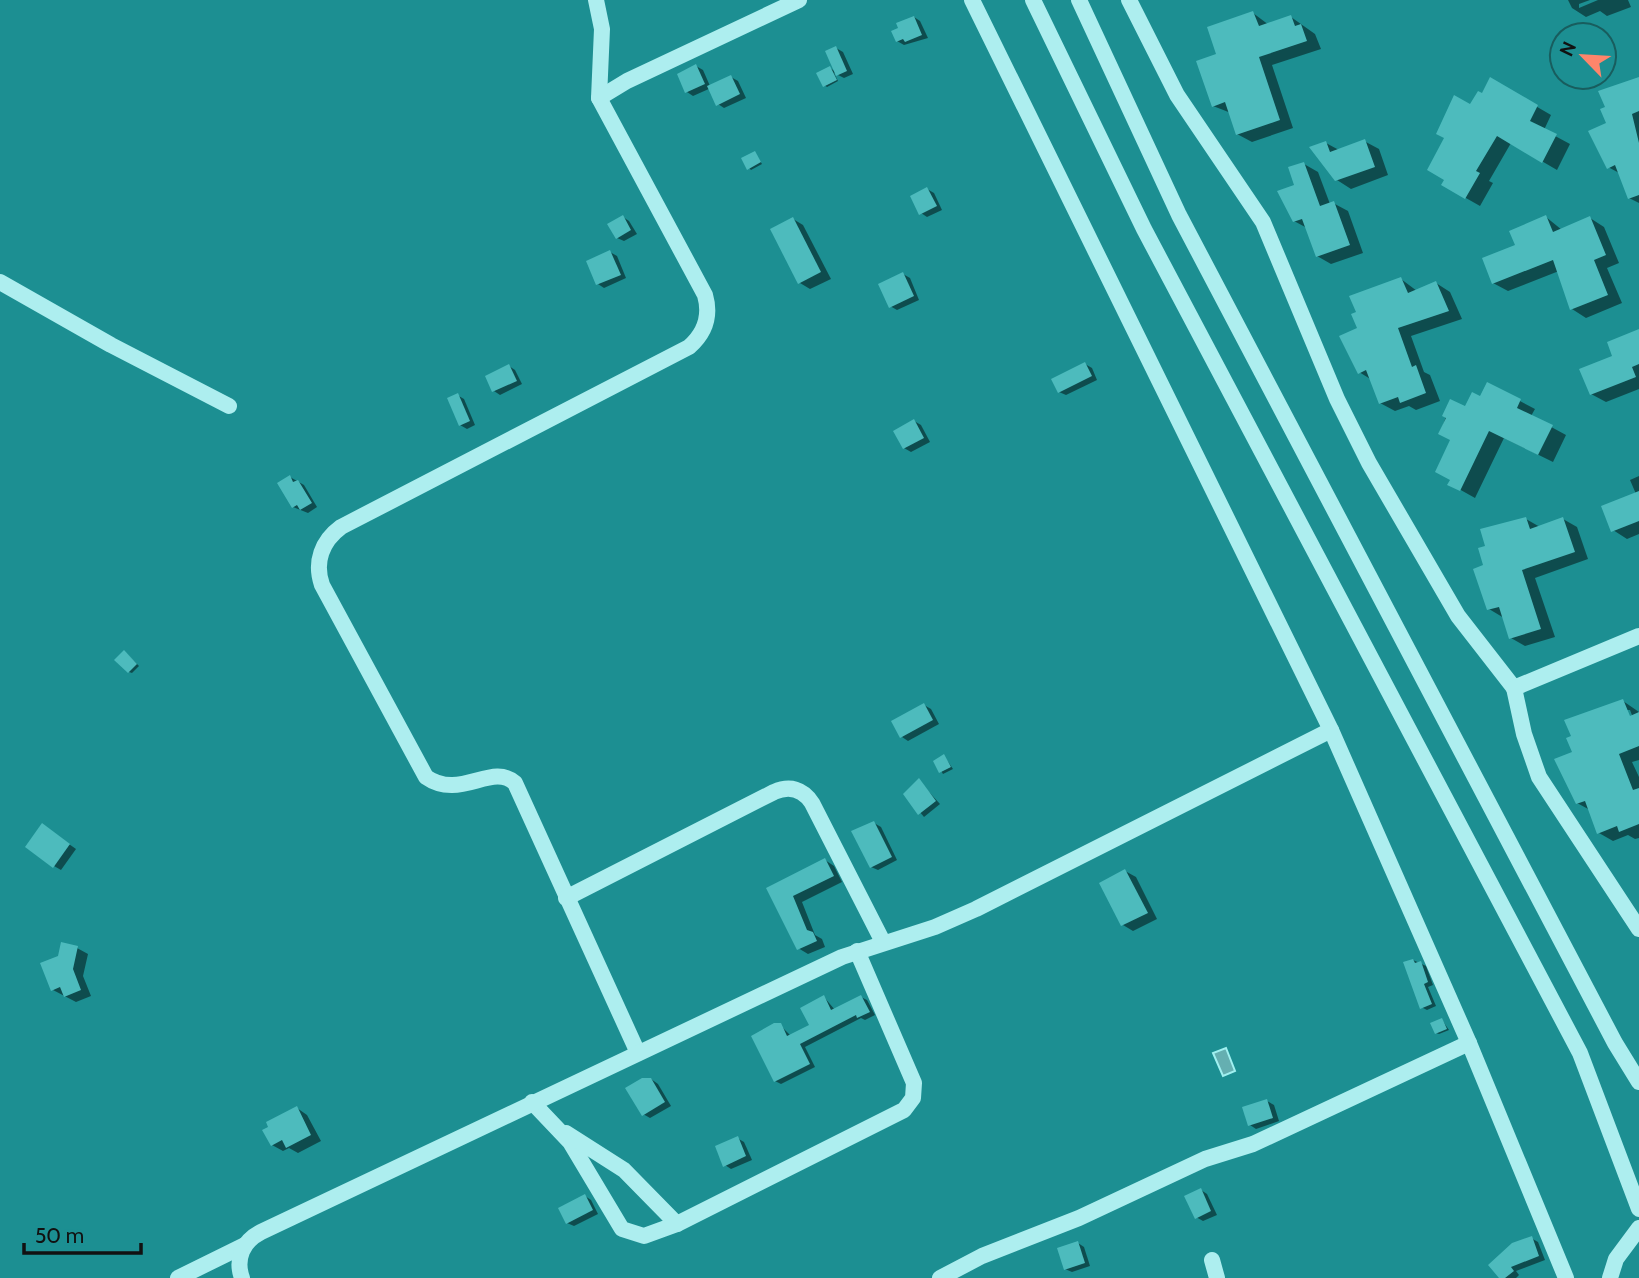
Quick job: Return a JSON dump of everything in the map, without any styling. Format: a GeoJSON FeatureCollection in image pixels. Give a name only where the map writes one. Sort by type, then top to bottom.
{"type":"FeatureCollection","features":[{"type":"Feature","properties":{"kind":"street"},"geometry":{"type":"LineString","coordinates":[[596,0],[602,37],[599,98],[705,295],[708,312],[700,335],[689,347],[341,527],[327,540],[318,568],[322,585],[419,769],[426,777],[443,786],[453,787],[502,776],[515,783],[638,1053]]}},
{"type":"Feature","properties":{"kind":"street"},"geometry":{"type":"LineString","coordinates":[[599,98],[627,80],[799,0]]}},
{"type":"Feature","properties":{"kind":"street"},"geometry":{"type":"LineString","coordinates":[[971,0],[1331,730],[1469,1043],[1566,1278]]}},
{"type":"Feature","properties":{"kind":"street"},"geometry":{"type":"LineString","coordinates":[[1033,0],[1144,229],[1580,1053],[1639,1209]]}},
{"type":"Feature","properties":{"kind":"street"},"geometry":{"type":"LineString","coordinates":[[1079,0],[1179,215],[1615,1043],[1639,1082]]}},
{"type":"Feature","properties":{"kind":"street"},"geometry":{"type":"LineString","coordinates":[[1129,0],[1177,95],[1263,222],[1337,400],[1369,463],[1458,616],[1514,688],[1524,734],[1539,777],[1639,929]]}},
{"type":"Feature","properties":{"kind":"street"},"geometry":{"type":"LineString","coordinates":[[0,282],[111,345],[229,406]]}},
{"type":"Feature","properties":{"kind":"street"},"geometry":{"type":"LineString","coordinates":[[1514,688],[1639,636]]}},
{"type":"Feature","properties":{"kind":"street"},"geometry":{"type":"LineString","coordinates":[[178,1278],[245,1245],[261,1232],[857,951],[935,927],[976,909],[1331,730]]}},
{"type":"Feature","properties":{"kind":"street"},"geometry":{"type":"LineString","coordinates":[[566,898],[774,792],[793,789],[804,794],[812,803],[883,942]]}},
{"type":"Feature","properties":{"kind":"street"},"geometry":{"type":"LineString","coordinates":[[559,1129],[622,1230],[644,1236],[677,1224],[904,1111],[911,1103],[914,1083],[857,951]]}},
{"type":"Feature","properties":{"kind":"street"},"geometry":{"type":"LineString","coordinates":[[940,1278],[982,1256],[1079,1218],[1205,1159],[1253,1144],[1469,1043]]}},
{"type":"Feature","properties":{"kind":"street"},"geometry":{"type":"LineString","coordinates":[[532,1102],[559,1129],[624,1170],[677,1224]]}},
{"type":"Feature","properties":{"kind":"street"},"geometry":{"type":"LineString","coordinates":[[1610,1278],[1616,1259],[1639,1228]]}},
{"type":"Feature","properties":{"kind":"street"},"geometry":{"type":"LineString","coordinates":[[242,1278],[239,1263],[245,1245]]}},
{"type":"Feature","properties":{"kind":"street"},"geometry":{"type":"LineString","coordinates":[[1212,1260],[1217,1278]]}},
{"type":"Feature","properties":{"kind":"water"},"geometry":{"type":"Polygon","coordinates":[[[1226,1048],[1235,1071],[1223,1076],[1213,1053],[1226,1048]]]}},
{"type":"Feature","properties":{"kind":"building"},"geometry":{"type":"Polygon","coordinates":[[[1253,11],[1259,26],[1291,15],[1295,26],[1301,24],[1307,41],[1259,57],[1280,120],[1236,135],[1225,102],[1212,107],[1196,61],[1216,54],[1207,27],[1253,11]]]}},
{"type":"Feature","properties":{"kind":"building"},"geometry":{"type":"Polygon","coordinates":[[[914,16],[922,35],[905,42],[903,39],[896,42],[891,31],[898,28],[896,23],[914,16]]]}},
{"type":"Feature","properties":{"kind":"building"},"geometry":{"type":"Polygon","coordinates":[[[836,46],[847,71],[836,76],[825,51],[836,46]]]}},
{"type":"Feature","properties":{"kind":"building"},"geometry":{"type":"Polygon","coordinates":[[[696,64],[705,84],[685,93],[677,74],[696,64]]]}},
{"type":"Feature","properties":{"kind":"building"},"geometry":{"type":"Polygon","coordinates":[[[830,66],[837,80],[823,87],[816,73],[830,66]]]}},
{"type":"Feature","properties":{"kind":"building"},"geometry":{"type":"Polygon","coordinates":[[[731,75],[740,94],[716,106],[707,86],[731,75]]]}},
{"type":"Feature","properties":{"kind":"building"},"geometry":{"type":"Polygon","coordinates":[[[1490,77],[1538,105],[1530,121],[1557,134],[1542,163],[1497,136],[1476,171],[1480,173],[1465,199],[1441,185],[1444,180],[1427,170],[1444,138],[1436,134],[1454,95],[1470,104],[1478,91],[1482,93],[1490,77]]]}},
{"type":"Feature","properties":{"kind":"building"},"geometry":{"type":"Polygon","coordinates":[[[1639,77],[1639,111],[1632,114],[1639,143],[1639,195],[1628,199],[1615,165],[1607,169],[1588,131],[1606,123],[1600,109],[1605,107],[1598,91],[1618,91],[1618,84],[1639,77]]]}},
{"type":"Feature","properties":{"kind":"building"},"geometry":{"type":"Polygon","coordinates":[[[1365,139],[1375,167],[1335,181],[1309,147],[1326,141],[1330,152],[1365,139]]]}},
{"type":"Feature","properties":{"kind":"building"},"geometry":{"type":"Polygon","coordinates":[[[755,151],[761,162],[747,170],[741,158],[755,151]]]}},
{"type":"Feature","properties":{"kind":"building"},"geometry":{"type":"Polygon","coordinates":[[[1304,162],[1320,206],[1334,201],[1350,245],[1316,257],[1302,219],[1293,222],[1277,191],[1294,185],[1288,167],[1304,162]]]}},
{"type":"Feature","properties":{"kind":"building"},"geometry":{"type":"Polygon","coordinates":[[[927,187],[937,206],[919,215],[910,196],[927,187]]]}},
{"type":"Feature","properties":{"kind":"building"},"geometry":{"type":"Polygon","coordinates":[[[623,215],[631,230],[616,239],[607,224],[623,215]]]}},
{"type":"Feature","properties":{"kind":"building"},"geometry":{"type":"Polygon","coordinates":[[[1546,215],[1553,232],[1590,216],[1606,255],[1594,260],[1608,295],[1570,310],[1553,260],[1492,284],[1482,258],[1515,245],[1509,231],[1546,215]]]}},
{"type":"Feature","properties":{"kind":"building"},"geometry":{"type":"Polygon","coordinates":[[[793,217],[821,272],[798,284],[770,229],[793,217]]]}},
{"type":"Feature","properties":{"kind":"building"},"geometry":{"type":"Polygon","coordinates":[[[610,250],[621,275],[596,285],[586,261],[610,250]]]}},
{"type":"Feature","properties":{"kind":"building"},"geometry":{"type":"Polygon","coordinates":[[[903,272],[914,296],[889,308],[878,284],[903,272]]]}},
{"type":"Feature","properties":{"kind":"building"},"geometry":{"type":"Polygon","coordinates":[[[1401,277],[1408,293],[1436,281],[1449,311],[1398,328],[1412,367],[1416,365],[1426,393],[1400,403],[1398,397],[1379,404],[1366,370],[1358,374],[1339,336],[1357,328],[1351,314],[1356,312],[1349,296],[1401,277]]]}},
{"type":"Feature","properties":{"kind":"building"},"geometry":{"type":"Polygon","coordinates":[[[1639,329],[1639,364],[1632,367],[1636,377],[1590,395],[1579,369],[1612,356],[1607,342],[1639,329]]]}},
{"type":"Feature","properties":{"kind":"building"},"geometry":{"type":"Polygon","coordinates":[[[1085,362],[1092,376],[1058,393],[1051,379],[1085,362]]]}},
{"type":"Feature","properties":{"kind":"building"},"geometry":{"type":"Polygon","coordinates":[[[509,364],[517,381],[492,392],[485,376],[509,364]]]}},
{"type":"Feature","properties":{"kind":"building"},"geometry":{"type":"Polygon","coordinates":[[[1487,382],[1521,399],[1517,408],[1553,425],[1538,455],[1489,431],[1460,491],[1447,485],[1450,480],[1435,472],[1450,440],[1438,434],[1446,418],[1442,416],[1450,399],[1465,406],[1472,392],[1480,396],[1487,382]]]}},
{"type":"Feature","properties":{"kind":"building"},"geometry":{"type":"Polygon","coordinates":[[[458,393],[470,421],[459,426],[447,398],[458,393]]]}},
{"type":"Feature","properties":{"kind":"building"},"geometry":{"type":"Polygon","coordinates":[[[914,419],[924,438],[903,449],[893,431],[914,419]]]}},
{"type":"Feature","properties":{"kind":"building"},"geometry":{"type":"Polygon","coordinates":[[[290,475],[293,482],[298,480],[312,503],[300,510],[297,505],[292,508],[277,483],[290,475]]]}},
{"type":"Feature","properties":{"kind":"building"},"geometry":{"type":"Polygon","coordinates":[[[1639,491],[1639,521],[1611,532],[1601,506],[1639,491]]]}},
{"type":"Feature","properties":{"kind":"building"},"geometry":{"type":"Polygon","coordinates":[[[1526,517],[1530,529],[1563,517],[1575,552],[1522,570],[1541,629],[1509,639],[1499,607],[1487,610],[1473,569],[1483,565],[1478,548],[1485,546],[1480,529],[1526,517]]]}},
{"type":"Feature","properties":{"kind":"building"},"geometry":{"type":"Polygon","coordinates":[[[124,650],[137,664],[128,673],[114,660],[124,650]]]}},
{"type":"Feature","properties":{"kind":"building"},"geometry":{"type":"Polygon","coordinates":[[[1623,699],[1630,716],[1639,712],[1639,746],[1619,754],[1633,790],[1639,788],[1639,824],[1619,832],[1617,826],[1597,834],[1585,801],[1576,804],[1554,759],[1572,752],[1566,738],[1571,736],[1564,720],[1623,699]]]}},
{"type":"Feature","properties":{"kind":"building"},"geometry":{"type":"Polygon","coordinates":[[[924,703],[933,720],[900,738],[891,721],[924,703]]]}},
{"type":"Feature","properties":{"kind":"building"},"geometry":{"type":"Polygon","coordinates":[[[944,754],[951,767],[939,773],[933,761],[944,754]]]}},
{"type":"Feature","properties":{"kind":"building"},"geometry":{"type":"Polygon","coordinates":[[[919,778],[936,801],[918,815],[903,794],[919,778]]]}},
{"type":"Feature","properties":{"kind":"building"},"geometry":{"type":"Polygon","coordinates":[[[874,821],[892,857],[870,868],[851,831],[874,821]]]}},
{"type":"Feature","properties":{"kind":"building"},"geometry":{"type":"Polygon","coordinates":[[[42,823],[70,844],[53,868],[25,847],[42,823]]]}},
{"type":"Feature","properties":{"kind":"building"},"geometry":{"type":"Polygon","coordinates":[[[825,858],[834,876],[793,896],[807,930],[813,932],[817,941],[797,950],[766,888],[825,858]]]}},
{"type":"Feature","properties":{"kind":"building"},"geometry":{"type":"Polygon","coordinates":[[[1125,869],[1148,913],[1121,926],[1099,883],[1125,869]]]}},
{"type":"Feature","properties":{"kind":"building"},"geometry":{"type":"Polygon","coordinates":[[[61,942],[78,946],[73,969],[81,990],[64,997],[60,987],[51,991],[40,963],[58,956],[61,942]]]}},
{"type":"Feature","properties":{"kind":"building"},"geometry":{"type":"Polygon","coordinates":[[[1413,959],[1415,963],[1421,961],[1428,982],[1424,984],[1432,1004],[1420,1009],[1403,962],[1413,959]]]}},
{"type":"Feature","properties":{"kind":"building"},"geometry":{"type":"Polygon","coordinates":[[[824,995],[831,1010],[861,995],[870,1012],[857,1018],[856,1015],[800,1044],[810,1064],[774,1082],[751,1036],[774,1023],[781,1023],[787,1036],[809,1025],[800,1008],[824,995]]]}},
{"type":"Feature","properties":{"kind":"building"},"geometry":{"type":"Polygon","coordinates":[[[1442,1018],[1447,1029],[1435,1034],[1430,1023],[1442,1018]]]}},
{"type":"Feature","properties":{"kind":"building"},"geometry":{"type":"Polygon","coordinates":[[[642,1078],[651,1078],[665,1102],[642,1116],[625,1088],[642,1078]]]}},
{"type":"Feature","properties":{"kind":"building"},"geometry":{"type":"Polygon","coordinates":[[[1267,1099],[1273,1118],[1248,1126],[1242,1107],[1267,1099]]]}},
{"type":"Feature","properties":{"kind":"building"},"geometry":{"type":"Polygon","coordinates":[[[297,1106],[311,1135],[286,1148],[282,1140],[271,1146],[262,1130],[268,1127],[266,1122],[297,1106]]]}},
{"type":"Feature","properties":{"kind":"building"},"geometry":{"type":"Polygon","coordinates":[[[738,1136],[746,1156],[723,1167],[715,1146],[738,1136]]]}},
{"type":"Feature","properties":{"kind":"building"},"geometry":{"type":"Polygon","coordinates":[[[1201,1188],[1211,1211],[1195,1219],[1184,1196],[1201,1188]]]}},
{"type":"Feature","properties":{"kind":"building"},"geometry":{"type":"Polygon","coordinates":[[[585,1194],[593,1210],[566,1224],[558,1208],[585,1194]]]}},
{"type":"Feature","properties":{"kind":"building"},"geometry":{"type":"Polygon","coordinates":[[[1532,1236],[1539,1256],[1511,1267],[1514,1271],[1505,1278],[1499,1278],[1488,1265],[1512,1243],[1532,1236]]]}},
{"type":"Feature","properties":{"kind":"building"},"geometry":{"type":"Polygon","coordinates":[[[1078,1241],[1085,1263],[1064,1270],[1057,1248],[1078,1241]]]}}]}
